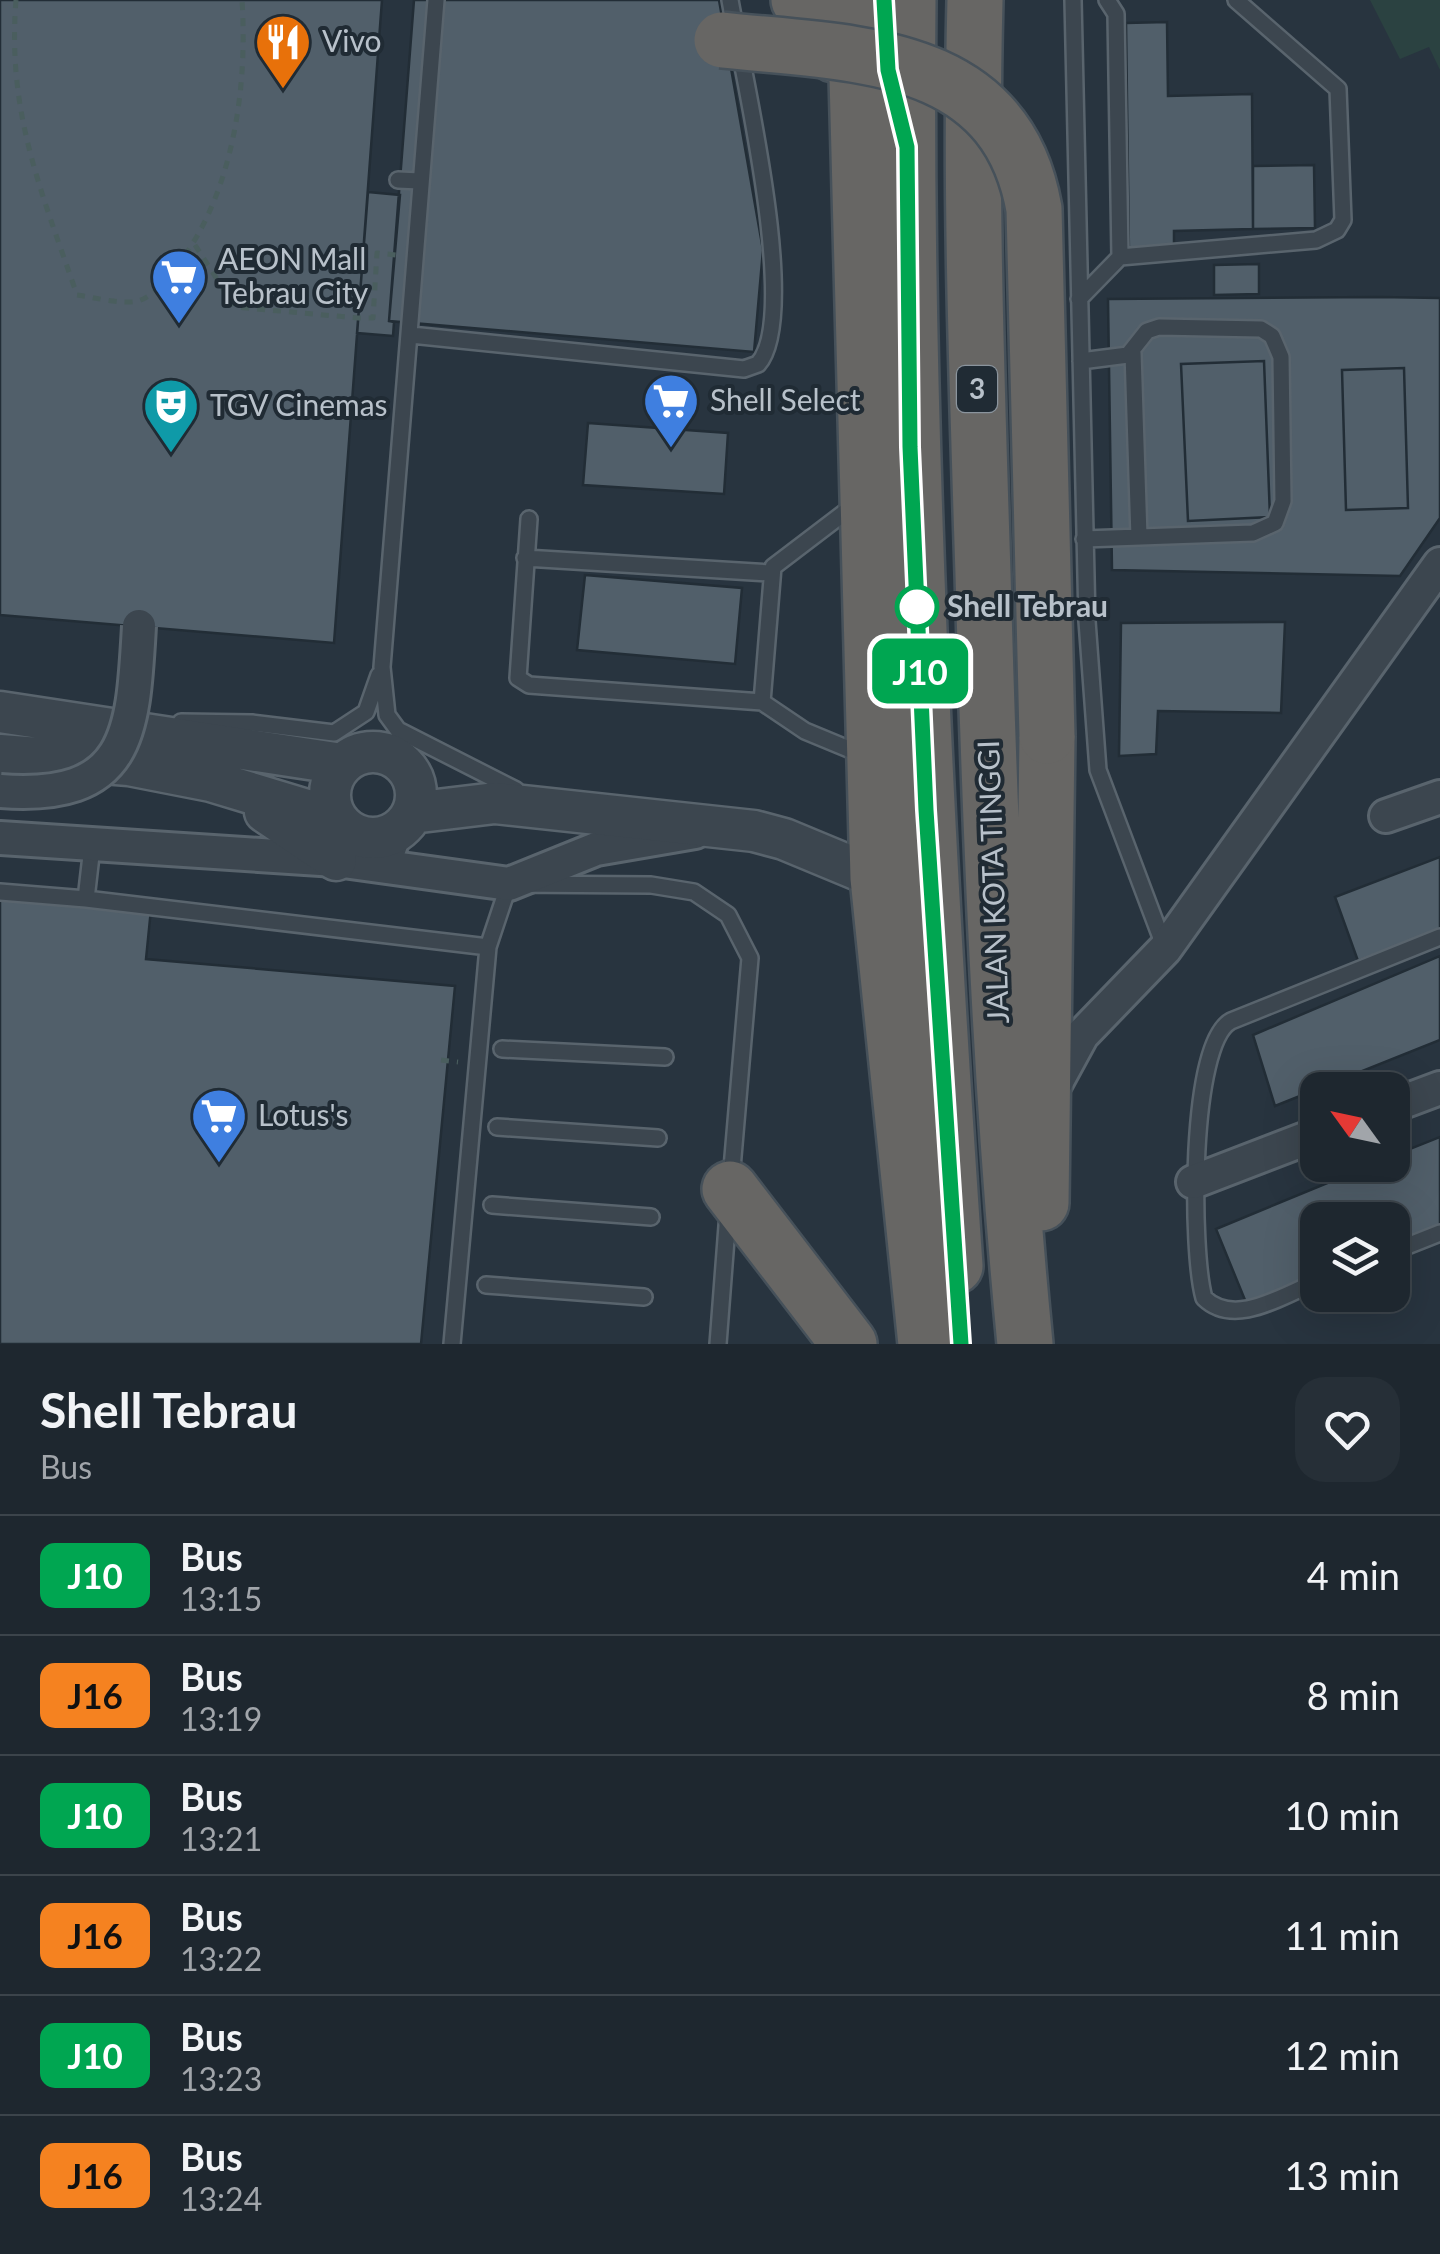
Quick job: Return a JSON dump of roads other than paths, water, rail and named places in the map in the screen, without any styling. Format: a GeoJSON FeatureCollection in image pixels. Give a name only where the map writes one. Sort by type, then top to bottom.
{"type":"FeatureCollection","features":[{"type":"Feature","properties":{"kind":"highway"},"geometry":{"type":"LineString","coordinates":[[800,0],[845,60]]}},
{"type":"Feature","properties":{"kind":"highway"},"geometry":{"type":"LineString","coordinates":[[855,0],[845,60],[867,496],[878,878],[926,1344]]}},
{"type":"Feature","properties":{"kind":"highway"},"geometry":{"type":"LineString","coordinates":[[884,0],[888,70],[907,147]]}},
{"type":"Feature","properties":{"kind":"highway","name":"JALAN KOTA TINGGI"},"geometry":{"type":"LineString","coordinates":[[908,0],[910,447],[926,810],[962,1344]]}},
{"type":"Feature","properties":{"kind":"highway","name":"JALAN KOTA TINGGI"},"geometry":{"type":"LineString","coordinates":[[975,0],[971,166],[988,759],[1003,1112],[1025,1341]]}},
{"type":"Feature","properties":{"kind":"highway"},"geometry":{"type":"LineString","coordinates":[[726,20],[845,60],[914,65],[945,78],[998,122],[1025,170],[1034,209],[1048,736],[1038,1268],[1025,1341]]}},
{"type":"Feature","properties":{"kind":"highway"},"geometry":{"type":"LineString","coordinates":[[730,1189],[849,1344]]}},
{"type":"Feature","properties":{"kind":"street"},"geometry":{"type":"LineString","coordinates":[[1044,1107],[1064,1062],[1082,1035],[1165,949],[1440,564]]}},
{"type":"Feature","properties":{"kind":"street"},"geometry":{"type":"LineString","coordinates":[[0,791],[73,786],[103,768],[116,754],[132,719],[139,626]]}},
{"type":"Feature","properties":{"kind":"street"},"geometry":{"type":"LineString","coordinates":[[0,712],[342,764],[375,752],[398,759],[416,789],[370,838]]}},
{"type":"Feature","properties":{"kind":"street"},"geometry":{"type":"LineString","coordinates":[[0,755],[130,764],[211,781],[509,884],[596,849],[718,828]]}},
{"type":"Feature","properties":{"kind":"street"},"geometry":{"type":"LineString","coordinates":[[342,764],[329,796],[370,838]]}},
{"type":"Feature","properties":{"kind":"street"},"geometry":{"type":"LineString","coordinates":[[1386,816],[1440,797]]}},
{"type":"Feature","properties":{"kind":"street"},"geometry":{"type":"LineString","coordinates":[[0,838],[92,847],[370,838],[495,803],[784,839],[878,878]]}},
{"type":"Feature","properties":{"kind":"street"},"geometry":{"type":"LineString","coordinates":[[1410,1099],[1440,1088]]}},
{"type":"Feature","properties":{"kind":"street"},"geometry":{"type":"LineString","coordinates":[[1193,1182],[1300,1141]]}},
{"type":"Feature","properties":{"kind":"lane"},"geometry":{"type":"LineString","coordinates":[[436,0],[382,667],[387,715],[398,730],[468,770],[556,808]]}},
{"type":"Feature","properties":{"kind":"lane"},"geometry":{"type":"LineString","coordinates":[[838,0],[845,60]]}},
{"type":"Feature","properties":{"kind":"lane"},"geometry":{"type":"LineString","coordinates":[[1073,0],[1084,539],[1098,770],[1165,949]]}},
{"type":"Feature","properties":{"kind":"lane"},"geometry":{"type":"LineString","coordinates":[[1108,0],[1116,14],[1120,256]]}},
{"type":"Feature","properties":{"kind":"lane"},"geometry":{"type":"LineString","coordinates":[[1079,299],[1120,256],[1316,240],[1336,230],[1343,220],[1338,88],[1236,0]]}},
{"type":"Feature","properties":{"kind":"lane"},"geometry":{"type":"LineString","coordinates":[[411,335],[744,369],[758,364],[772,341],[773,244],[726,20]]}},
{"type":"Feature","properties":{"kind":"lane"},"geometry":{"type":"LineString","coordinates":[[398,180],[420,182]]}},
{"type":"Feature","properties":{"kind":"lane"},"geometry":{"type":"LineString","coordinates":[[1084,539],[1253,533],[1275,523],[1284,502],[1281,357],[1272,336],[1250,327],[1153,328],[1133,353],[1139,537]]}},
{"type":"Feature","properties":{"kind":"lane"},"geometry":{"type":"LineString","coordinates":[[1080,362],[1133,353]]}},
{"type":"Feature","properties":{"kind":"lane"},"geometry":{"type":"LineString","coordinates":[[762,702],[770,574],[782,556],[867,496]]}},
{"type":"Feature","properties":{"kind":"lane"},"geometry":{"type":"LineString","coordinates":[[528,519],[518,678],[529,685],[762,702],[806,731],[876,760]]}},
{"type":"Feature","properties":{"kind":"lane"},"geometry":{"type":"LineString","coordinates":[[525,558],[770,574]]}},
{"type":"Feature","properties":{"kind":"lane"},"geometry":{"type":"LineString","coordinates":[[110,728],[180,722],[252,723],[334,732],[357,722],[366,712],[382,667]]}},
{"type":"Feature","properties":{"kind":"lane"},"geometry":{"type":"LineString","coordinates":[[86,899],[92,847]]}},
{"type":"Feature","properties":{"kind":"lane"},"geometry":{"type":"LineString","coordinates":[[452,1344],[471,1285],[483,1127],[482,1048],[488,946],[509,884],[651,885],[694,892],[728,915],[750,958],[718,1344]]}},
{"type":"Feature","properties":{"kind":"lane"},"geometry":{"type":"LineString","coordinates":[[0,892],[488,946]]}},
{"type":"Feature","properties":{"kind":"lane"},"geometry":{"type":"LineString","coordinates":[[1300,1289],[1242,1311],[1215,1308],[1204,1298],[1193,1182],[1211,1046],[1218,1030],[1231,1021],[1440,937]]}},
{"type":"Feature","properties":{"kind":"lane"},"geometry":{"type":"LineString","coordinates":[[502,1050],[665,1057]]}},
{"type":"Feature","properties":{"kind":"lane"},"geometry":{"type":"LineString","coordinates":[[483,1127],[658,1138]]}},
{"type":"Feature","properties":{"kind":"lane"},"geometry":{"type":"LineString","coordinates":[[478,1205],[650,1217]]}},
{"type":"Feature","properties":{"kind":"lane"},"geometry":{"type":"LineString","coordinates":[[1410,1245],[1440,1234]]}},
{"type":"Feature","properties":{"kind":"lane"},"geometry":{"type":"LineString","coordinates":[[471,1285],[644,1297]]}},
{"type":"Feature","properties":{"kind":"place","name":"Vivo"},"geometry":{"type":"Point","coordinates":[283,91]}},
{"type":"Feature","properties":{"kind":"place","name":"AEON Mall Tebrau City"},"geometry":{"type":"Point","coordinates":[179,326]}},
{"type":"Feature","properties":{"kind":"place","name":"Shell Select"},"geometry":{"type":"Point","coordinates":[671,450]}},
{"type":"Feature","properties":{"kind":"place","name":"TGV Cinemas"},"geometry":{"type":"Point","coordinates":[171,455]}},
{"type":"Feature","properties":{"kind":"place","name":"Shell Tebrau"},"geometry":{"type":"Point","coordinates":[917,607]}},
{"type":"Feature","properties":{"kind":"place","name":"Lotus's"},"geometry":{"type":"Point","coordinates":[219,1165]}}]}
